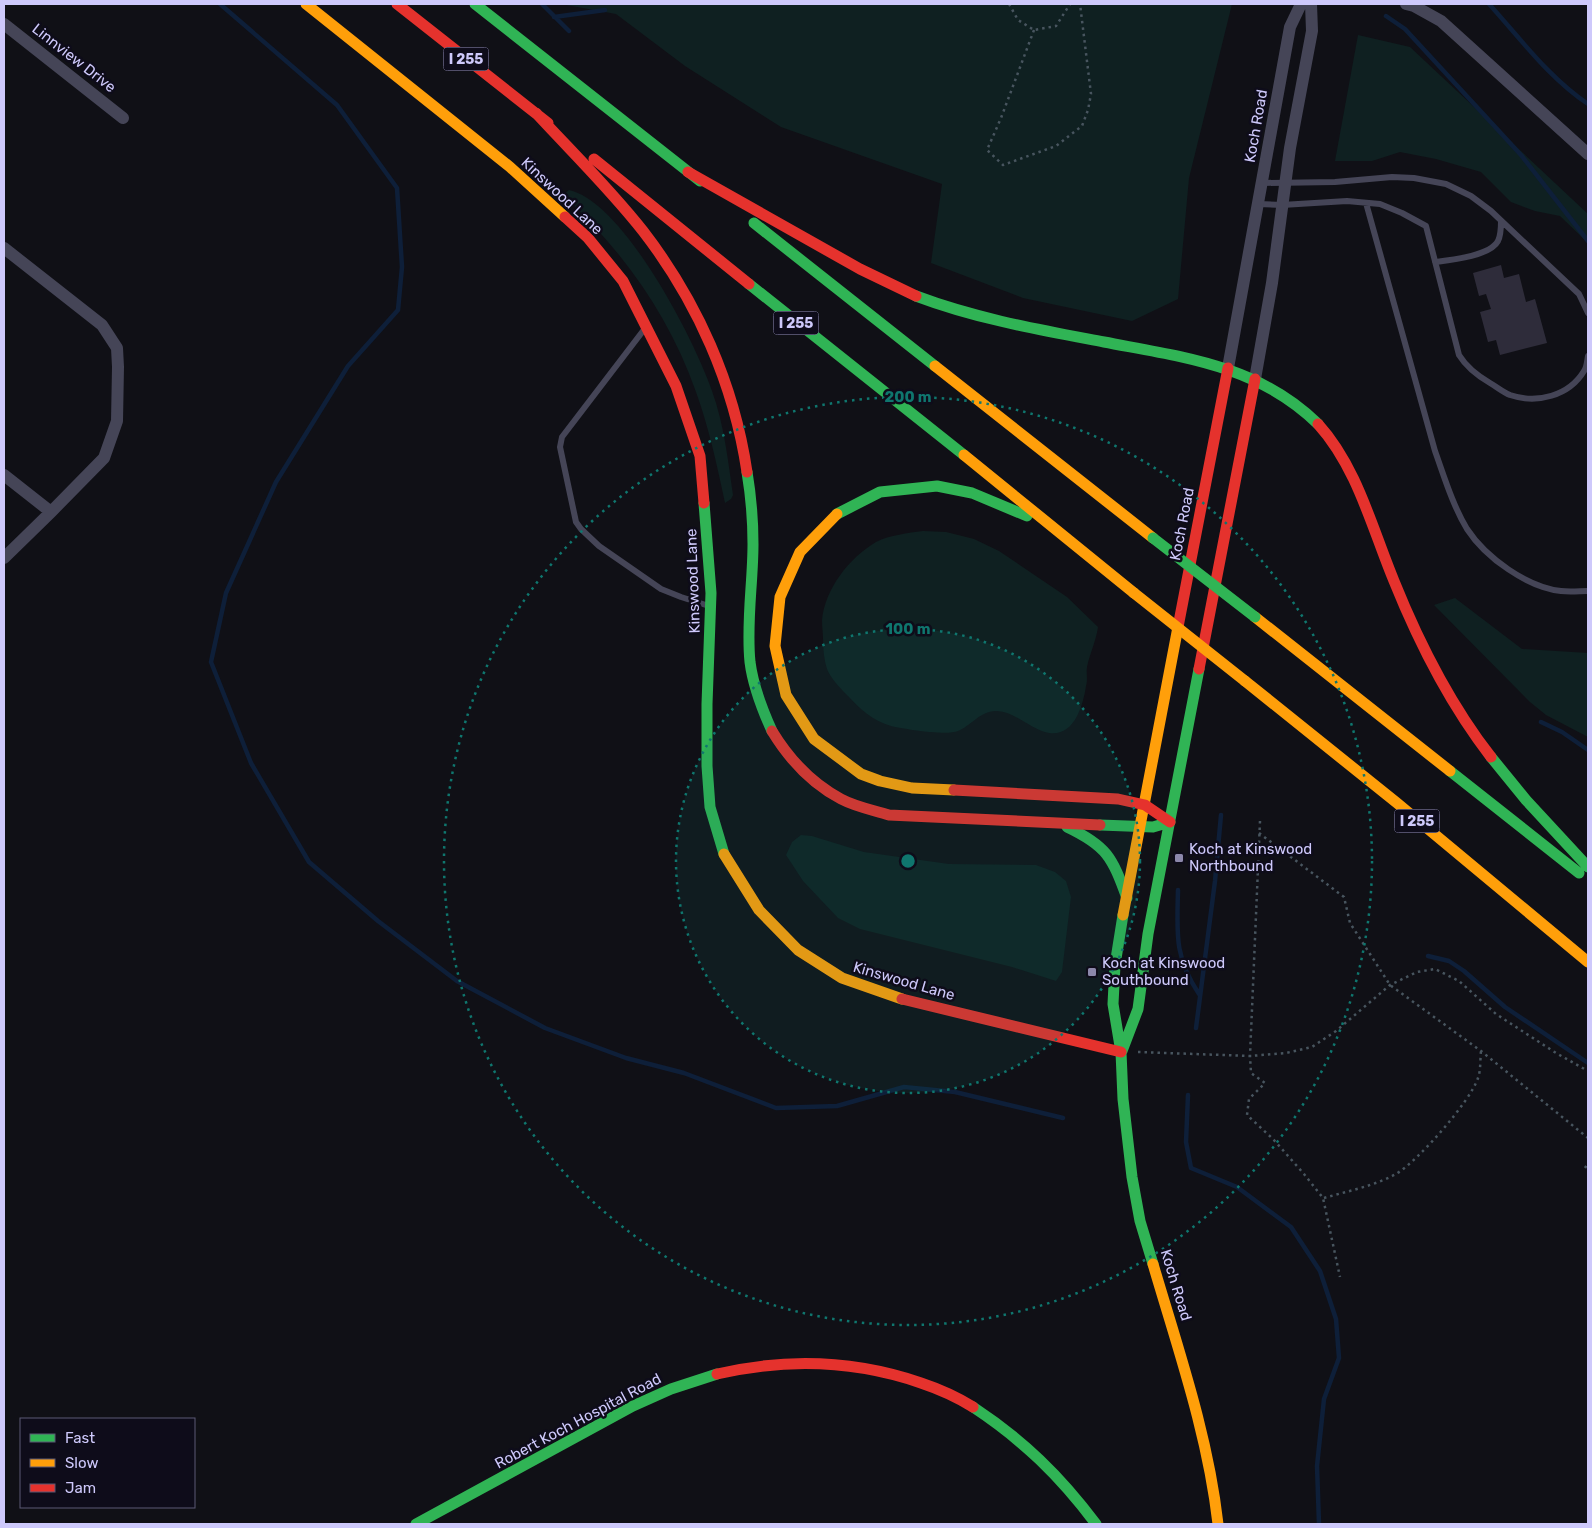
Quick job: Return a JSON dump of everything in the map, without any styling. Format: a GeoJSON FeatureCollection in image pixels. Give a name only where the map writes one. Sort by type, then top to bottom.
{"type":"FeatureCollection","features":[{"type":"Feature","properties":{"kind":"main road","name":"Kinswood Lane"},"geometry":{"type":"LineString","coordinates":[[306,4],[510,167],[588,238],[622,281],[646,326],[676,386],[700,456],[710,583],[707,704],[707,766],[710,807],[725,857],[759,910],[798,950],[842,978],[904,1000],[1122,1052]]}},
{"type":"Feature","properties":{"kind":"main road","name":"I 255"},"geometry":{"type":"LineString","coordinates":[[397,4],[776,308],[975,462],[1134,593],[1397,804],[1588,962]]}},
{"type":"Feature","properties":{"kind":"main road"},"geometry":{"type":"LineString","coordinates":[[475,4],[1588,880]]}},
{"type":"Feature","properties":{"kind":"main road"},"geometry":{"type":"LineString","coordinates":[[536,114],[627,213],[646,237],[685,293],[715,354],[736,416],[750,486],[753,531],[753,576],[749,641],[751,672],[758,701],[768,724],[796,764],[815,782],[840,798],[888,815],[1140,827],[1153,827],[1170,822]]}},
{"type":"Feature","properties":{"kind":"main road"},"geometry":{"type":"LineString","coordinates":[[688,172],[855,267],[924,299],[962,312],[1000,321],[1187,357],[1228,368],[1268,384],[1305,411],[1333,442],[1344,460],[1404,606],[1435,671],[1454,703],[1497,765],[1526,800],[1588,867]]}},
{"type":"Feature","properties":{"kind":"main road","name":"Koch Road"},"geometry":{"type":"LineString","coordinates":[[1218,1524],[1210,1473],[1192,1398],[1140,1221],[1126,1139],[1122,1052],[1113,1004],[1115,965],[1127,898],[1228,368]]}},
{"type":"Feature","properties":{"kind":"main road","name":"Koch Road"},"geometry":{"type":"LineString","coordinates":[[1122,1052],[1138,1009],[1148,934],[1255,379]]}},
{"type":"Feature","properties":{"kind":"main road"},"geometry":{"type":"LineString","coordinates":[[1058,530],[984,497],[938,486],[895,488],[856,502],[835,515],[818,529],[793,565],[782,589],[776,611],[774,633],[775,655],[780,681],[802,727],[818,745],[839,762],[862,775],[884,783],[912,788],[1118,799],[1145,805],[1170,822]]}},
{"type":"Feature","properties":{"kind":"main road"},"geometry":{"type":"LineString","coordinates":[[1058,823],[1092,839],[1106,852],[1116,867],[1127,898]]}},
{"type":"Feature","properties":{"kind":"main road","name":"Robert Koch Hospital Road"},"geometry":{"type":"LineString","coordinates":[[416,1524],[649,1398],[680,1385],[736,1368],[802,1362],[849,1365],[885,1373],[945,1393],[977,1410],[1001,1425],[1041,1459],[1076,1497],[1096,1524]]}},
{"type":"Feature","properties":{"kind":"street","name":"Koch Road"},"geometry":{"type":"LineString","coordinates":[[1228,368],[1290,27],[1300,4]]}},
{"type":"Feature","properties":{"kind":"street","name":"Koch Road"},"geometry":{"type":"LineString","coordinates":[[1255,379],[1272,283],[1285,184],[1312,31],[1311,4]]}},
{"type":"Feature","properties":{"kind":"street"},"geometry":{"type":"LineString","coordinates":[[1406,4],[1414,6],[1441,21],[1588,154]]}},
{"type":"Feature","properties":{"kind":"street","name":"Linnview Drive"},"geometry":{"type":"LineString","coordinates":[[4,24],[123,118]]}},
{"type":"Feature","properties":{"kind":"street"},"geometry":{"type":"LineString","coordinates":[[4,248],[102,325],[117,348],[117,421],[104,458],[4,558]]}},
{"type":"Feature","properties":{"kind":"street"},"geometry":{"type":"LineString","coordinates":[[4,475],[51,512]]}},
{"type":"Feature","properties":{"kind":"lane"},"geometry":{"type":"LineString","coordinates":[[1262,183],[1335,182],[1392,177],[1414,178],[1446,184],[1471,196],[1521,238],[1579,294],[1588,313]]}},
{"type":"Feature","properties":{"kind":"lane"},"geometry":{"type":"LineString","coordinates":[[1258,204],[1282,205],[1347,201],[1380,204],[1426,226],[1459,355],[1465,365],[1509,395],[1529,399],[1550,397],[1571,387],[1585,370],[1588,356]]}},
{"type":"Feature","properties":{"kind":"lane"},"geometry":{"type":"LineString","coordinates":[[1366,203],[1435,451],[1447,484],[1468,530],[1488,553],[1509,570],[1534,584],[1562,591],[1588,591]]}},
{"type":"Feature","properties":{"kind":"lane"},"geometry":{"type":"LineString","coordinates":[[1436,262],[1462,258],[1490,249],[1498,241],[1501,221]]}},
{"type":"Feature","properties":{"kind":"lane"},"geometry":{"type":"LineString","coordinates":[[646,326],[562,437],[560,447],[576,522],[599,546],[661,589],[681,598],[710,607]]}},
{"type":"Feature","properties":{"kind":"path"},"geometry":{"type":"LineString","coordinates":[[1009,4],[1018,20],[1034,30],[1056,26],[1070,4]]}},
{"type":"Feature","properties":{"kind":"path"},"geometry":{"type":"LineString","coordinates":[[1034,30],[987,150],[1004,165],[1056,146],[1082,126],[1091,94],[1080,4]]}},
{"type":"Feature","properties":{"kind":"path"},"geometry":{"type":"LineString","coordinates":[[1260,821],[1250,1056],[1251,1072],[1265,1083],[1249,1099],[1247,1115],[1273,1139],[1323,1198],[1340,1277]]}},
{"type":"Feature","properties":{"kind":"path"},"geometry":{"type":"LineString","coordinates":[[1259,833],[1344,896],[1350,923],[1390,985],[1481,1051],[1588,1138]]}},
{"type":"Feature","properties":{"kind":"path"},"geometry":{"type":"LineString","coordinates":[[1122,1052],[1250,1056],[1286,1053],[1312,1048],[1336,1031],[1390,985],[1417,972],[1435,969],[1459,981],[1496,1014],[1556,1053],[1588,1071]]}},
{"type":"Feature","properties":{"kind":"path"},"geometry":{"type":"LineString","coordinates":[[1323,1198],[1378,1182],[1398,1173],[1419,1154],[1467,1100],[1479,1077],[1481,1051]]}},
{"type":"Feature","properties":{"kind":"path"},"geometry":{"type":"LineString","coordinates":[[1585,1168],[1588,1163]]}},
{"type":"Feature","properties":{"kind":"shaded area"},"geometry":{"type":"Polygon","coordinates":[[[561,4],[1232,4],[1189,178],[1178,299],[1132,321],[1023,298],[931,263],[942,184],[781,127],[685,66],[616,14],[561,4]]]}},
{"type":"Feature","properties":{"kind":"shaded area"},"geometry":{"type":"Polygon","coordinates":[[[1358,35],[1410,47],[1588,214],[1588,243],[1560,216],[1535,211],[1511,202],[1481,172],[1436,159],[1400,152],[1372,161],[1335,161],[1358,35]]]}},
{"type":"Feature","properties":{"kind":"shaded area"},"geometry":{"type":"Polygon","coordinates":[[[569,190],[590,200],[612,219],[634,246],[655,276],[690,340],[712,391],[723,429],[733,495],[725,503],[701,406],[685,364],[672,337],[642,286],[624,262],[585,216],[563,195],[569,190]]]}},
{"type":"Feature","properties":{"kind":"shaded area"},"geometry":{"type":"Polygon","coordinates":[[[923,531],[946,532],[974,539],[999,551],[1067,597],[1098,627],[1087,667],[1087,684],[1080,711],[1071,725],[1065,730],[1058,733],[1049,733],[1011,714],[997,711],[986,713],[963,729],[952,732],[925,732],[897,727],[884,724],[867,714],[833,680],[825,662],[822,620],[824,608],[833,586],[848,566],[876,542],[893,536],[923,531]]]}},
{"type":"Feature","properties":{"kind":"shaded area"},"geometry":{"type":"Polygon","coordinates":[[[1455,598],[1522,649],[1588,653],[1588,737],[1546,715],[1530,702],[1434,605],[1455,598]]]}},
{"type":"Feature","properties":{"kind":"shaded area"},"geometry":{"type":"Polygon","coordinates":[[[801,835],[812,836],[864,852],[949,864],[1036,865],[1055,872],[1066,881],[1071,897],[1062,972],[1056,981],[1012,967],[860,929],[838,918],[803,881],[786,855],[792,842],[801,835]]]}},
{"type":"Feature","properties":{"kind":"building"},"geometry":{"type":"Polygon","coordinates":[[[1501,265],[1504,278],[1519,274],[1526,302],[1535,299],[1547,343],[1500,355],[1496,340],[1488,342],[1480,312],[1491,309],[1486,294],[1479,296],[1473,273],[1501,265]]]}},
{"type":"Feature","properties":{"kind":"waterway"},"geometry":{"type":"LineString","coordinates":[[220,4],[337,105],[397,188],[402,267],[398,310],[348,366],[276,482],[226,593],[211,662],[251,763],[309,862],[378,921],[457,981],[545,1028],[626,1058],[684,1073],[776,1108],[837,1106],[904,1087],[955,1092],[1063,1118]]}},
{"type":"Feature","properties":{"kind":"waterway"},"geometry":{"type":"LineString","coordinates":[[542,4],[569,31]]}},
{"type":"Feature","properties":{"kind":"waterway"},"geometry":{"type":"LineString","coordinates":[[1489,4],[1548,70],[1588,104]]}},
{"type":"Feature","properties":{"kind":"waterway"},"geometry":{"type":"LineString","coordinates":[[554,17],[605,10]]}},
{"type":"Feature","properties":{"kind":"waterway"},"geometry":{"type":"LineString","coordinates":[[1386,16],[1405,29],[1521,155],[1588,241]]}},
{"type":"Feature","properties":{"kind":"waterway"},"geometry":{"type":"LineString","coordinates":[[1541,722],[1562,732],[1588,750]]}},
{"type":"Feature","properties":{"kind":"waterway"},"geometry":{"type":"LineString","coordinates":[[1196,1028],[1215,881],[1221,815]]}},
{"type":"Feature","properties":{"kind":"waterway"},"geometry":{"type":"LineString","coordinates":[[1178,890],[1177,919],[1181,956],[1191,981],[1199,994]]}},
{"type":"Feature","properties":{"kind":"waterway"},"geometry":{"type":"LineString","coordinates":[[1428,956],[1449,961],[1464,971],[1505,1007],[1588,1063]]}},
{"type":"Feature","properties":{"kind":"waterway"},"geometry":{"type":"LineString","coordinates":[[1188,1095],[1186,1142],[1191,1168],[1237,1187],[1291,1227],[1320,1271],[1336,1319],[1339,1358],[1324,1399],[1317,1466],[1319,1524]]}},
{"type":"Feature","properties":{"kind":"traffic: fast"},"geometry":{"type":"LineString","coordinates":[[475,4],[700,181]]}},
{"type":"Feature","properties":{"kind":"traffic: fast"},"geometry":{"type":"LineString","coordinates":[[754,223],[935,366]]}},
{"type":"Feature","properties":{"kind":"traffic: fast"},"geometry":{"type":"LineString","coordinates":[[749,284],[964,455]]}},
{"type":"Feature","properties":{"kind":"traffic: fast"},"geometry":{"type":"LineString","coordinates":[[916,296],[962,311],[1009,323],[1218,366],[1270,388],[1295,404],[1318,424]]}},
{"type":"Feature","properties":{"kind":"traffic: fast"},"geometry":{"type":"LineString","coordinates":[[747,472],[753,535],[749,633],[750,662],[758,697],[772,731]]}},
{"type":"Feature","properties":{"kind":"traffic: fast"},"geometry":{"type":"LineString","coordinates":[[837,514],[880,492],[937,486],[972,493],[1027,516]]}},
{"type":"Feature","properties":{"kind":"traffic: fast"},"geometry":{"type":"LineString","coordinates":[[704,503],[711,593],[707,766],[710,807],[724,854]]}},
{"type":"Feature","properties":{"kind":"traffic: fast"},"geometry":{"type":"LineString","coordinates":[[1153,538],[1255,617]]}},
{"type":"Feature","properties":{"kind":"traffic: fast"},"geometry":{"type":"LineString","coordinates":[[1122,1051],[1138,1009],[1148,934],[1199,669]]}},
{"type":"Feature","properties":{"kind":"traffic: fast"},"geometry":{"type":"LineString","coordinates":[[1491,757],[1526,800],[1588,867]]}},
{"type":"Feature","properties":{"kind":"traffic: fast"},"geometry":{"type":"LineString","coordinates":[[1450,771],[1579,873]]}},
{"type":"Feature","properties":{"kind":"traffic: fast"},"geometry":{"type":"LineString","coordinates":[[1100,825],[1153,827],[1170,822]]}},
{"type":"Feature","properties":{"kind":"traffic: fast"},"geometry":{"type":"LineString","coordinates":[[1067,827],[1091,840],[1106,854],[1117,872],[1127,898]]}},
{"type":"Feature","properties":{"kind":"traffic: fast"},"geometry":{"type":"LineString","coordinates":[[1123,915],[1115,965],[1113,1004],[1121,1052],[1123,1099],[1132,1177],[1140,1221],[1153,1264]]}},
{"type":"Feature","properties":{"kind":"traffic: fast"},"geometry":{"type":"LineString","coordinates":[[416,1524],[633,1406],[671,1389],[717,1374]]}},
{"type":"Feature","properties":{"kind":"traffic: fast"},"geometry":{"type":"LineString","coordinates":[[973,1407],[1008,1432],[1040,1460],[1069,1490],[1096,1524]]}},
{"type":"Feature","properties":{"kind":"traffic: slow"},"geometry":{"type":"LineString","coordinates":[[306,4],[510,167],[565,217]]}},
{"type":"Feature","properties":{"kind":"traffic: slow"},"geometry":{"type":"LineString","coordinates":[[935,366],[1153,538]]}},
{"type":"Feature","properties":{"kind":"traffic: slow"},"geometry":{"type":"LineString","coordinates":[[964,455],[1134,593]]}},
{"type":"Feature","properties":{"kind":"traffic: slow"},"geometry":{"type":"LineString","coordinates":[[837,514],[800,552],[780,597],[775,646],[786,695],[814,739],[861,774],[880,781],[912,788],[954,790]]}},
{"type":"Feature","properties":{"kind":"traffic: slow"},"geometry":{"type":"LineString","coordinates":[[1134,593],[1245,681]]}},
{"type":"Feature","properties":{"kind":"traffic: slow"},"geometry":{"type":"LineString","coordinates":[[1255,617],[1450,771]]}},
{"type":"Feature","properties":{"kind":"traffic: slow"},"geometry":{"type":"LineString","coordinates":[[1123,915],[1178,627]]}},
{"type":"Feature","properties":{"kind":"traffic: slow"},"geometry":{"type":"LineString","coordinates":[[1245,681],[1397,803],[1588,962]]}},
{"type":"Feature","properties":{"kind":"traffic: slow"},"geometry":{"type":"LineString","coordinates":[[724,854],[759,910],[798,950],[842,978],[902,999]]}},
{"type":"Feature","properties":{"kind":"traffic: slow"},"geometry":{"type":"LineString","coordinates":[[1153,1264],[1200,1425],[1218,1524]]}},
{"type":"Feature","properties":{"kind":"traffic: jam"},"geometry":{"type":"LineString","coordinates":[[397,4],[548,123]]}},
{"type":"Feature","properties":{"kind":"traffic: jam"},"geometry":{"type":"LineString","coordinates":[[536,113],[630,215],[680,286],[696,315],[723,376],[733,407],[747,472]]}},
{"type":"Feature","properties":{"kind":"traffic: jam"},"geometry":{"type":"LineString","coordinates":[[594,159],[749,284]]}},
{"type":"Feature","properties":{"kind":"traffic: jam"},"geometry":{"type":"LineString","coordinates":[[688,172],[860,269],[916,296]]}},
{"type":"Feature","properties":{"kind":"traffic: jam"},"geometry":{"type":"LineString","coordinates":[[565,217],[588,238],[623,281],[676,386],[700,456],[704,503]]}},
{"type":"Feature","properties":{"kind":"traffic: jam"},"geometry":{"type":"LineString","coordinates":[[1178,627],[1228,368]]}},
{"type":"Feature","properties":{"kind":"traffic: jam"},"geometry":{"type":"LineString","coordinates":[[1199,669],[1255,379]]}},
{"type":"Feature","properties":{"kind":"traffic: jam"},"geometry":{"type":"LineString","coordinates":[[1318,424],[1332,441],[1353,479],[1404,604],[1436,672],[1448,694],[1491,757]]}},
{"type":"Feature","properties":{"kind":"traffic: jam"},"geometry":{"type":"LineString","coordinates":[[772,731],[793,761],[820,786],[841,799],[889,815],[1100,825]]}},
{"type":"Feature","properties":{"kind":"traffic: jam"},"geometry":{"type":"LineString","coordinates":[[954,790],[1118,799],[1145,805],[1170,822]]}},
{"type":"Feature","properties":{"kind":"traffic: jam"},"geometry":{"type":"LineString","coordinates":[[902,999],[1121,1052]]}},
{"type":"Feature","properties":{"kind":"traffic: jam"},"geometry":{"type":"LineString","coordinates":[[717,1374],[769,1365],[820,1364],[845,1366],[896,1375],[921,1383],[973,1407]]}},
{"type":"Feature","properties":{"kind":"place","name":"Koch at Kinswood Northbound"},"geometry":{"type":"Point","coordinates":[1179,858]}},
{"type":"Feature","properties":{"kind":"place","name":"Koch at Kinswood Southbound"},"geometry":{"type":"Point","coordinates":[1092,972]}}]}
